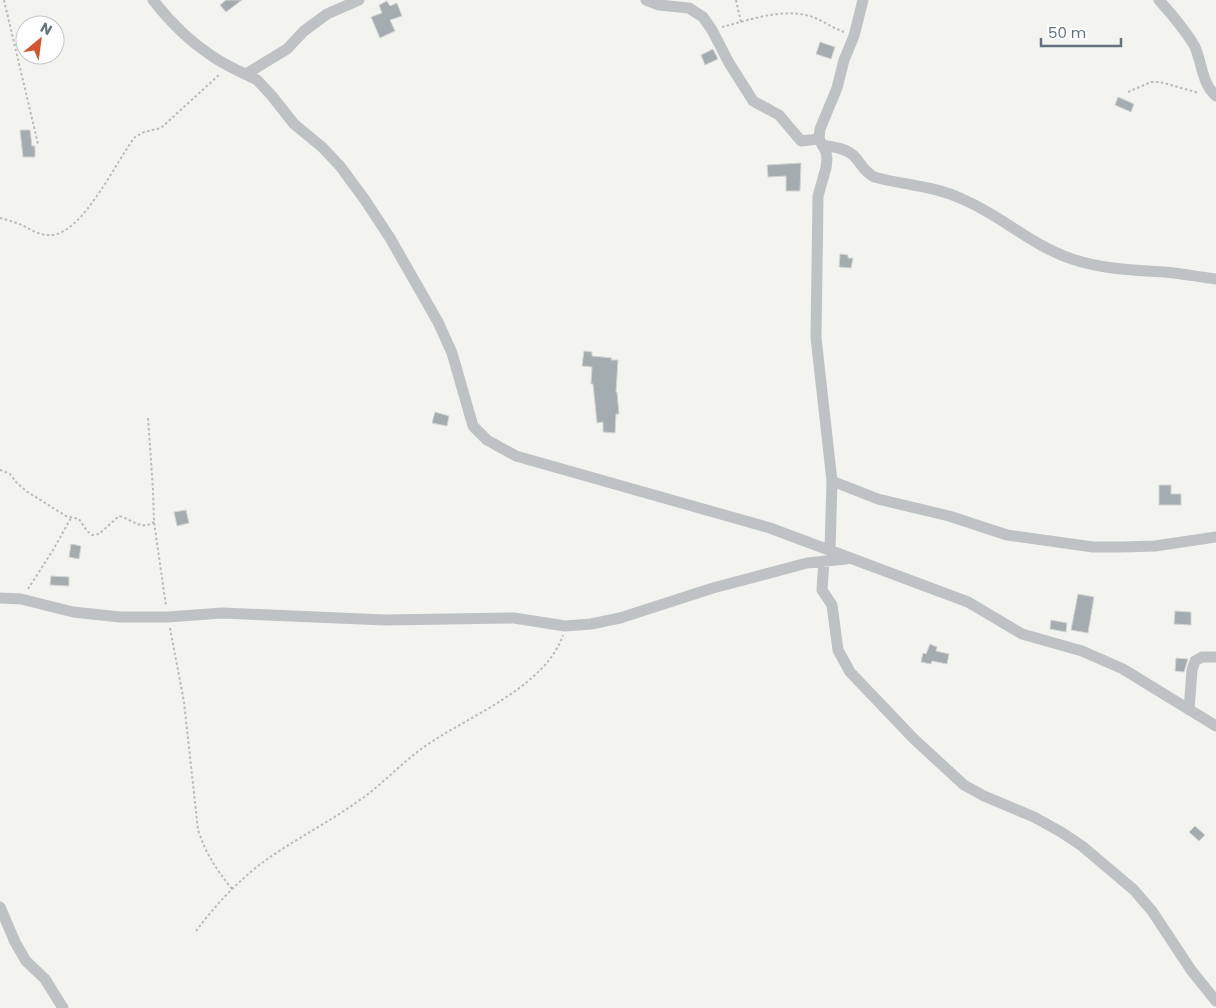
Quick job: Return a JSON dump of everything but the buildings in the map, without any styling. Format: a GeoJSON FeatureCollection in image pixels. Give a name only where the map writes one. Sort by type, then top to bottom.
{"type":"FeatureCollection","features":[{"type":"Feature","properties":{"kind":"street"},"geometry":{"type":"LineString","coordinates":[[153,0],[175,26],[212,56],[263,85],[294,124],[322,147],[340,166],[385,230],[438,322],[452,353],[465,392],[473,426],[487,440],[516,456],[770,528],[827,556],[849,558],[968,602],[1022,634],[1063,645],[1123,669],[1216,726]]}},
{"type":"Feature","properties":{"kind":"street"},"geometry":{"type":"LineString","coordinates":[[246,74],[287,48],[322,17],[359,0]]}},
{"type":"Feature","properties":{"kind":"street"},"geometry":{"type":"LineString","coordinates":[[646,0],[659,5],[689,8],[702,17],[712,30],[729,64],[753,101],[779,115],[801,141],[821,142],[848,151],[855,157],[864,171],[874,177],[944,191],[962,198],[992,213],[1044,247],[1072,259],[1112,268],[1165,272],[1216,279]]}},
{"type":"Feature","properties":{"kind":"street"},"geometry":{"type":"LineString","coordinates":[[863,0],[854,36],[844,60],[837,88],[820,129],[821,142],[827,159],[818,196],[816,338],[832,481],[827,556],[822,590],[832,605],[838,650],[850,672],[914,739],[964,785],[984,796],[1034,817],[1061,832],[1082,846],[1134,890],[1152,911],[1190,970],[1216,1001]]}},
{"type":"Feature","properties":{"kind":"street"},"geometry":{"type":"LineString","coordinates":[[1160,0],[1195,48],[1212,96]]}},
{"type":"Feature","properties":{"kind":"street"},"geometry":{"type":"LineString","coordinates":[[832,481],[878,499],[948,516],[1007,535],[1093,547],[1155,546],[1216,537]]}},
{"type":"Feature","properties":{"kind":"street"},"geometry":{"type":"LineString","coordinates":[[0,598],[21,599],[73,612],[120,617],[168,617],[222,613],[385,620],[514,618],[565,626],[591,624],[620,618],[827,556]]}},
{"type":"Feature","properties":{"kind":"street"},"geometry":{"type":"LineString","coordinates":[[1189,710],[1192,670],[1195,661],[1202,657],[1216,657]]}},
{"type":"Feature","properties":{"kind":"street"},"geometry":{"type":"LineString","coordinates":[[0,906],[15,942],[26,961],[44,979],[64,1008]]}},
{"type":"Feature","properties":{"kind":"path"},"geometry":{"type":"LineString","coordinates":[[4,0],[38,144]]}},
{"type":"Feature","properties":{"kind":"path"},"geometry":{"type":"LineString","coordinates":[[736,0],[741,22]]}},
{"type":"Feature","properties":{"kind":"path"},"geometry":{"type":"LineString","coordinates":[[712,30],[764,16],[788,14],[812,17],[854,36]]}},
{"type":"Feature","properties":{"kind":"path"},"geometry":{"type":"LineString","coordinates":[[0,218],[21,224],[40,233],[51,235],[62,233],[85,213],[135,137],[144,132],[161,128],[229,66]]}},
{"type":"Feature","properties":{"kind":"path"},"geometry":{"type":"LineString","coordinates":[[1128,92],[1151,82],[1160,82],[1212,96]]}},
{"type":"Feature","properties":{"kind":"path"},"geometry":{"type":"LineString","coordinates":[[148,418],[154,522],[168,617],[184,702],[198,830],[204,848],[214,866],[232,889]]}},
{"type":"Feature","properties":{"kind":"path"},"geometry":{"type":"LineString","coordinates":[[0,470],[10,474],[26,491],[71,518],[79,519],[89,533],[95,535],[104,531],[118,516],[143,526],[148,526],[154,522]]}},
{"type":"Feature","properties":{"kind":"path"},"geometry":{"type":"LineString","coordinates":[[21,599],[71,518]]}},
{"type":"Feature","properties":{"kind":"path"},"geometry":{"type":"LineString","coordinates":[[196,932],[220,900],[259,865],[370,793],[424,746],[476,716],[525,683],[538,672],[555,652],[565,626]]}}]}
